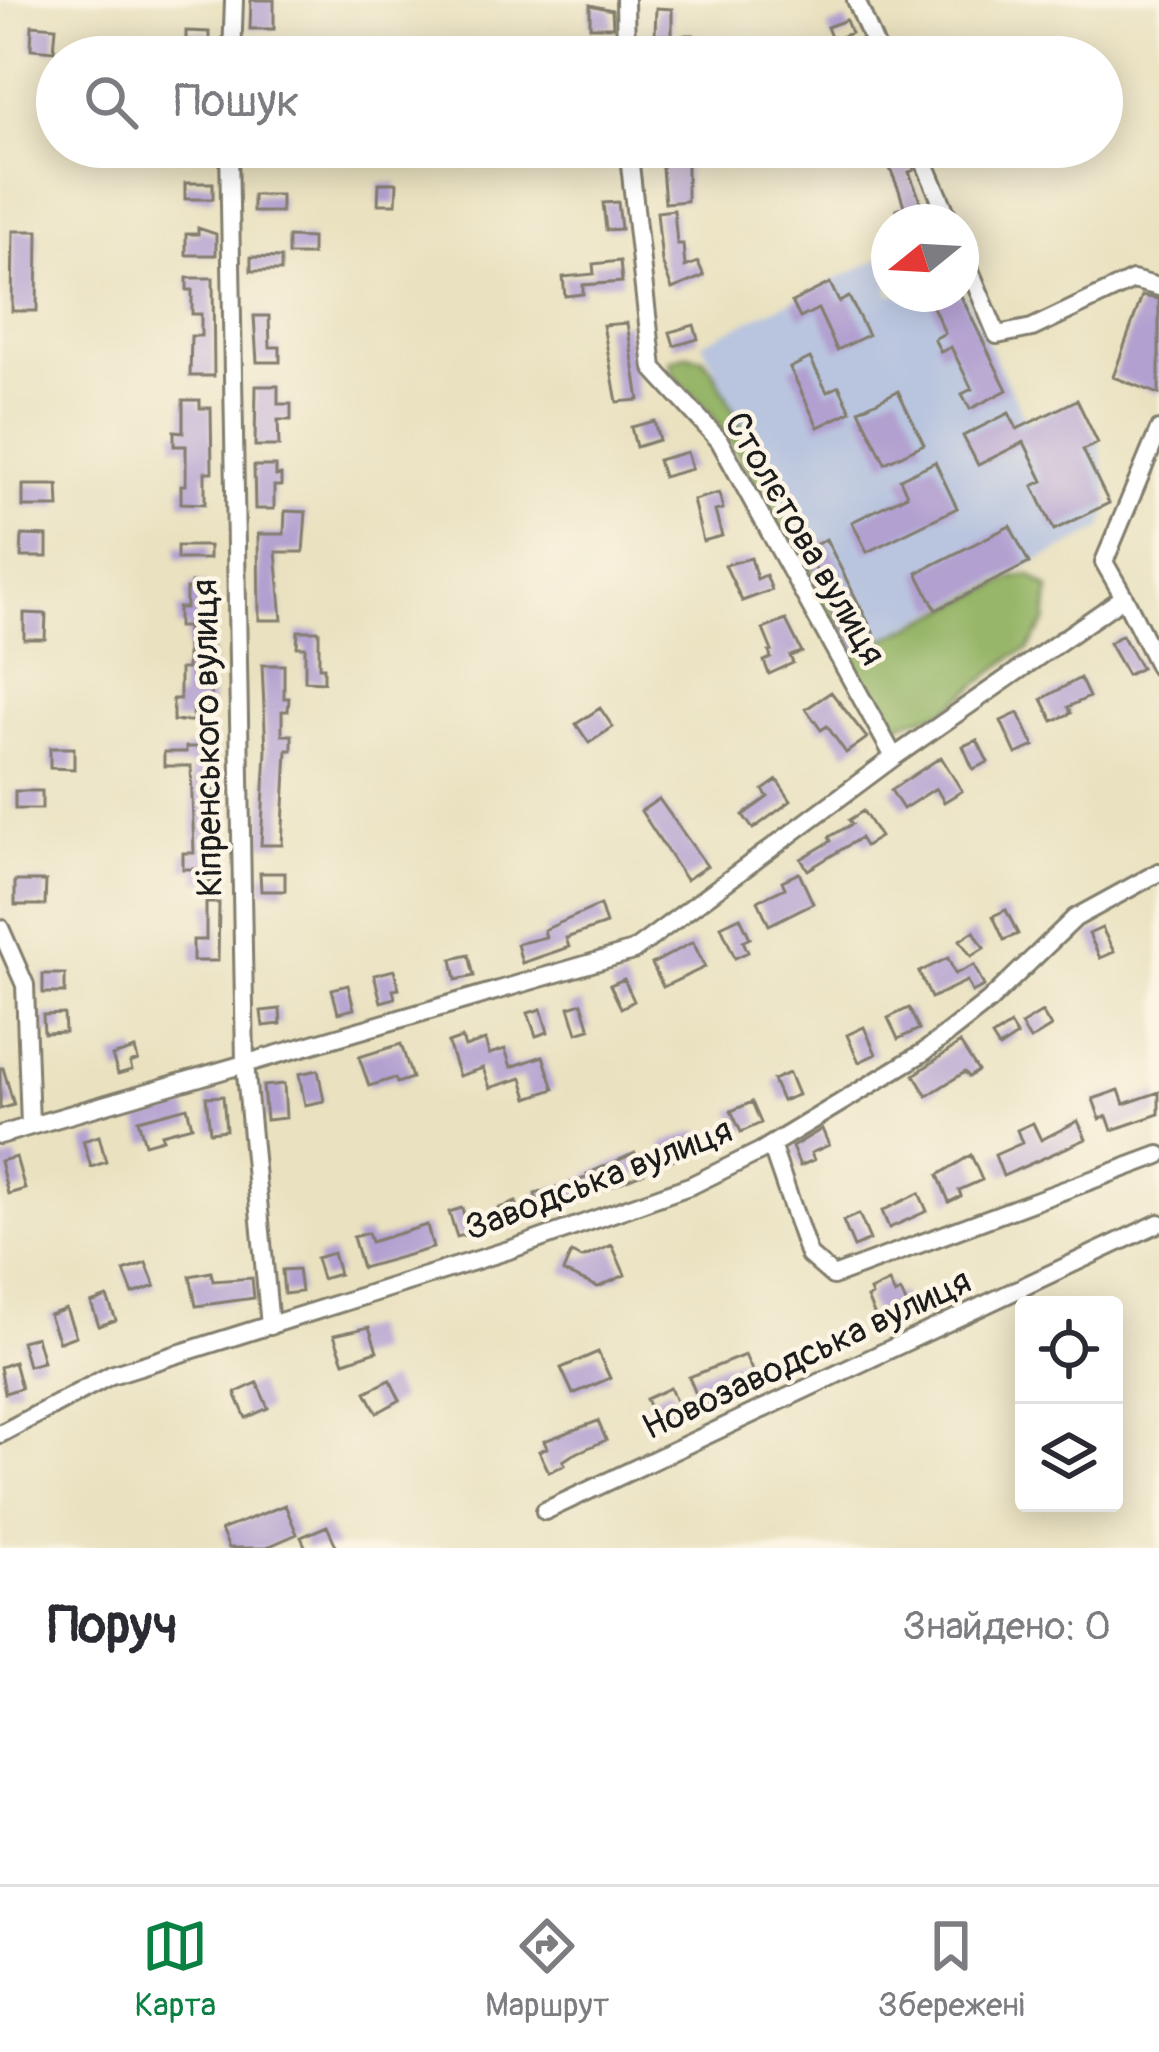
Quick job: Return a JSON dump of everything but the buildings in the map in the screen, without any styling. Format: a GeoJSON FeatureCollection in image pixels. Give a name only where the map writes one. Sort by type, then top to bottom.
{"type":"FeatureCollection","features":[{"type":"Feature","properties":{"kind":"street"},"geometry":{"type":"LineString","coordinates":[[233,36],[234,0]]}},
{"type":"Feature","properties":{"kind":"street"},"geometry":{"type":"LineString","coordinates":[[625,0],[626,36]]}},
{"type":"Feature","properties":{"kind":"street"},"geometry":{"type":"LineString","coordinates":[[856,0],[871,36]]}},
{"type":"Feature","properties":{"kind":"street","name":"Кіпренського вулиця"},"geometry":{"type":"LineString","coordinates":[[229,168],[245,1063],[270,1326]]}},
{"type":"Feature","properties":{"kind":"street","name":"Столєтова вулиця"},"geometry":{"type":"LineString","coordinates":[[630,168],[653,368],[718,440],[894,757]]}},
{"type":"Feature","properties":{"kind":"street"},"geometry":{"type":"LineString","coordinates":[[927,168],[942,204]]}},
{"type":"Feature","properties":{"kind":"street"},"geometry":{"type":"LineString","coordinates":[[979,292],[997,335],[1032,328],[1133,280],[1159,287]]}},
{"type":"Feature","properties":{"kind":"street"},"geometry":{"type":"LineString","coordinates":[[1159,430],[1104,562],[1159,667]]}},
{"type":"Feature","properties":{"kind":"street"},"geometry":{"type":"LineString","coordinates":[[0,1135],[633,951],[894,757],[1124,596]]}},
{"type":"Feature","properties":{"kind":"street","name":"Заводська вулиця"},"geometry":{"type":"LineString","coordinates":[[0,1434],[111,1375],[692,1185],[771,1145],[924,1052],[989,1001],[1075,918],[1159,872]]}},
{"type":"Feature","properties":{"kind":"street"},"geometry":{"type":"LineString","coordinates":[[0,928],[26,985],[30,1125]]}},
{"type":"Feature","properties":{"kind":"street","name":"Новозаводська вулиця"},"geometry":{"type":"LineString","coordinates":[[771,1145],[809,1255],[833,1276],[1159,1155]]}},
{"type":"Feature","properties":{"kind":"street","name":"Новозаводська вулиця"},"geometry":{"type":"LineString","coordinates":[[545,1511],[1159,1223]]}},
{"type":"Feature","properties":{"kind":"shaded area"},"geometry":{"type":"Polygon","coordinates":[[[871,263],[871,312],[973,312],[1027,422],[1077,398],[1099,442],[1110,503],[1102,529],[855,652],[702,343],[871,263]]]}},
{"type":"Feature","properties":{"kind":"green space"},"geometry":{"type":"Polygon","coordinates":[[[687,355],[703,358],[714,372],[856,653],[1013,578],[1030,575],[1049,589],[1046,621],[1028,649],[946,710],[899,724],[884,719],[737,452],[706,407],[675,377],[670,361],[687,355]]]}}]}
